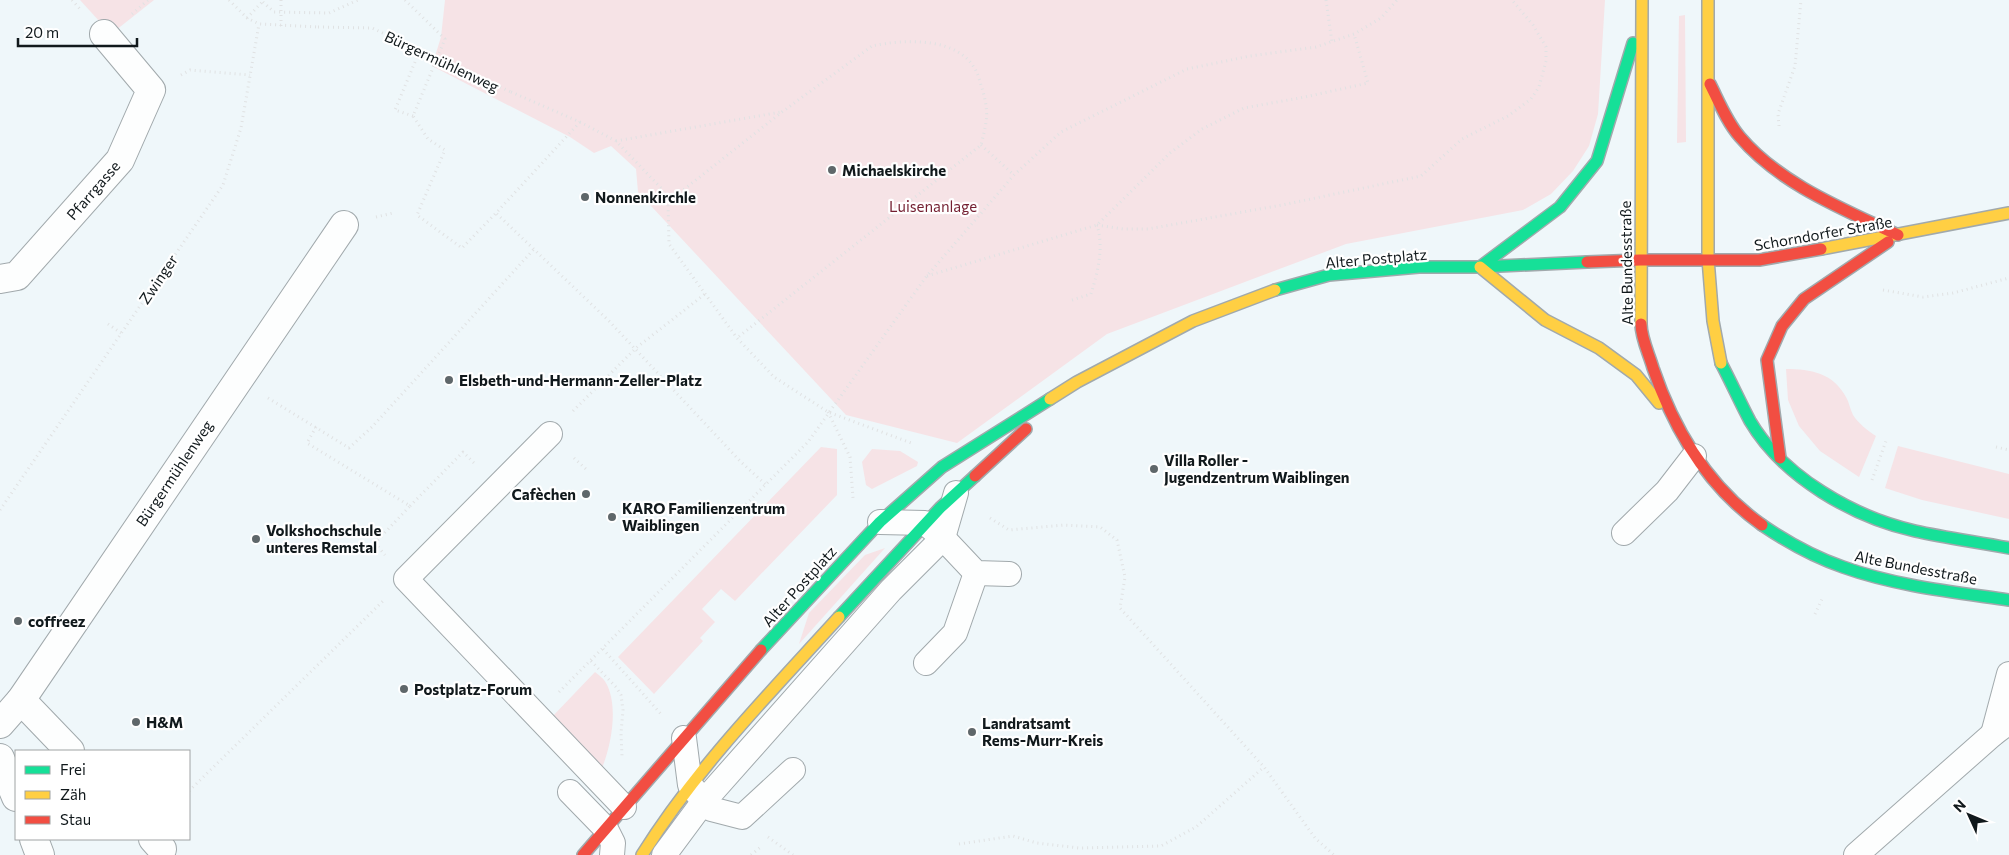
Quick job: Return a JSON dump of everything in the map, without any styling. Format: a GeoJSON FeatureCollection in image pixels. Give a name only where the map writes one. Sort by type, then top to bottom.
{"type":"FeatureCollection","features":[{"type":"Feature","properties":{"kind":"street","name":"Alte Bundesstraße"},"geometry":{"type":"LineString","coordinates":[[1642,0],[1641,327],[1651,364],[1676,423],[1694,456],[1720,489],[1755,520],[1801,550],[1843,568],[1896,581],[2009,600]]}},
{"type":"Feature","properties":{"kind":"street"},"geometry":{"type":"LineString","coordinates":[[1708,0],[1708,259],[1713,321],[1720,360],[1751,422],[1780,459],[1804,480],[1845,505],[1882,521],[1923,533],[2009,548]]}},
{"type":"Feature","properties":{"kind":"street"},"geometry":{"type":"LineString","coordinates":[[1642,15],[1596,161],[1560,207],[1480,267],[1544,320],[1598,348],[1636,375],[1676,423]]}},
{"type":"Feature","properties":{"kind":"street","name":"Pfarrgasse"},"geometry":{"type":"LineString","coordinates":[[0,279],[16,276],[120,160],[152,90],[104,34]]}},
{"type":"Feature","properties":{"kind":"street"},"geometry":{"type":"LineString","coordinates":[[1709,83],[1739,136],[1767,163],[1838,206],[1898,235],[1804,299],[1782,326],[1767,360],[1780,459]]}},
{"type":"Feature","properties":{"kind":"street","name":"Schorndorfer Straße"},"geometry":{"type":"LineString","coordinates":[[1640,260],[1760,260],[2009,213]]}},
{"type":"Feature","properties":{"kind":"street","name":"Bürgermühlenweg"},"geometry":{"type":"LineString","coordinates":[[6,715],[344,225]]}},
{"type":"Feature","properties":{"kind":"street","name":"Alter Postplatz"},"geometry":{"type":"LineString","coordinates":[[599,845],[624,807],[684,738],[786,622],[880,522],[942,467],[1076,382],[1193,321],[1270,292],[1329,275],[1419,267],[1480,267],[1640,260]]}},
{"type":"Feature","properties":{"kind":"street","name":"Alter Postplatz"},"geometry":{"type":"LineString","coordinates":[[956,493],[1076,382]]}},
{"type":"Feature","properties":{"kind":"street"},"geometry":{"type":"LineString","coordinates":[[6,715],[68,750]]}},
{"type":"Feature","properties":{"kind":"street"},"geometry":{"type":"LineString","coordinates":[[0,758],[15,795]]}},
{"type":"Feature","properties":{"kind":"street"},"geometry":{"type":"LineString","coordinates":[[642,855],[667,815],[697,793]]}},
{"type":"Feature","properties":{"kind":"street"},"geometry":{"type":"LineString","coordinates":[[34,840],[40,855]]}},
{"type":"Feature","properties":{"kind":"lane"},"geometry":{"type":"LineString","coordinates":[[550,434],[406,579],[624,807]]}},
{"type":"Feature","properties":{"kind":"lane"},"geometry":{"type":"LineString","coordinates":[[1624,533],[1667,491],[1694,456]]}},
{"type":"Feature","properties":{"kind":"lane"},"geometry":{"type":"LineString","coordinates":[[664,855],[697,793],[891,590],[934,530],[956,493]]}},
{"type":"Feature","properties":{"kind":"lane"},"geometry":{"type":"LineString","coordinates":[[880,522],[934,530],[976,573],[1009,574]]}},
{"type":"Feature","properties":{"kind":"lane"},"geometry":{"type":"LineString","coordinates":[[926,663],[955,632],[976,573]]}},
{"type":"Feature","properties":{"kind":"lane"},"geometry":{"type":"LineString","coordinates":[[1856,855],[2001,728],[2009,674]]}},
{"type":"Feature","properties":{"kind":"lane"},"geometry":{"type":"LineString","coordinates":[[684,738],[697,793],[711,809],[742,817],[793,770]]}},
{"type":"Feature","properties":{"kind":"lane"},"geometry":{"type":"LineString","coordinates":[[564,798],[599,845]]}},
{"type":"Feature","properties":{"kind":"path"},"geometry":{"type":"LineString","coordinates":[[229,0],[247,18],[258,24]]}},
{"type":"Feature","properties":{"kind":"path"},"geometry":{"type":"LineString","coordinates":[[280,0],[281,26]]}},
{"type":"Feature","properties":{"kind":"path"},"geometry":{"type":"LineString","coordinates":[[247,18],[263,1],[274,12],[329,13],[358,0]]}},
{"type":"Feature","properties":{"kind":"path"},"geometry":{"type":"LineString","coordinates":[[405,0],[445,39],[413,116]]}},
{"type":"Feature","properties":{"kind":"path"},"geometry":{"type":"LineString","coordinates":[[1326,0],[1332,42]]}},
{"type":"Feature","properties":{"kind":"path"},"geometry":{"type":"LineString","coordinates":[[534,715],[603,649],[808,442],[926,277],[1014,175],[1061,132],[1187,69],[1250,56],[1316,47],[1354,34],[1381,18],[1397,0]]}},
{"type":"Feature","properties":{"kind":"path"},"geometry":{"type":"LineString","coordinates":[[1097,225],[1123,230],[1148,228],[1272,206],[1421,176],[1462,139],[1508,116],[1531,99],[1539,87],[1546,61],[1546,47],[1533,24],[1512,0]]}},
{"type":"Feature","properties":{"kind":"path"},"geometry":{"type":"LineString","coordinates":[[1780,134],[1778,114],[1795,66],[1801,0]]}},
{"type":"Feature","properties":{"kind":"path","name":"Bürgermühlenweg"},"geometry":{"type":"LineString","coordinates":[[258,24],[372,28],[580,122],[616,141],[661,188],[668,202]]}},
{"type":"Feature","properties":{"kind":"path","name":"Zwinger"},"geometry":{"type":"LineString","coordinates":[[0,510],[223,185],[240,128],[258,24]]}},
{"type":"Feature","properties":{"kind":"path"},"geometry":{"type":"LineString","coordinates":[[926,277],[1097,225],[1170,153],[1202,128],[1244,108],[1368,83],[1354,34]]}},
{"type":"Feature","properties":{"kind":"path"},"geometry":{"type":"LineString","coordinates":[[737,338],[981,145],[987,121],[984,95],[977,71],[965,58],[950,48],[924,41],[889,42],[872,46],[782,112],[668,202],[669,244],[737,338],[774,377],[828,412],[915,445]]}},
{"type":"Feature","properties":{"kind":"path"},"geometry":{"type":"LineString","coordinates":[[420,50],[395,110],[413,116],[428,140],[445,150],[417,215],[462,248],[580,122]]}},
{"type":"Feature","properties":{"kind":"path"},"geometry":{"type":"LineString","coordinates":[[190,70],[250,74]]}},
{"type":"Feature","properties":{"kind":"path"},"geometry":{"type":"LineString","coordinates":[[616,141],[782,112]]}},
{"type":"Feature","properties":{"kind":"path"},"geometry":{"type":"LineString","coordinates":[[981,145],[1014,175]]}},
{"type":"Feature","properties":{"kind":"path"},"geometry":{"type":"LineString","coordinates":[[496,213],[636,348],[740,461],[765,484]]}},
{"type":"Feature","properties":{"kind":"path"},"geometry":{"type":"LineString","coordinates":[[1072,300],[1091,294],[1098,269],[1101,238],[1097,225]]}},
{"type":"Feature","properties":{"kind":"path"},"geometry":{"type":"LineString","coordinates":[[238,379],[349,448],[372,427],[534,249]]}},
{"type":"Feature","properties":{"kind":"path"},"geometry":{"type":"LineString","coordinates":[[1876,289],[1893,290],[1923,297],[1953,293],[2009,278]]}},
{"type":"Feature","properties":{"kind":"path"},"geometry":{"type":"LineString","coordinates":[[550,434],[636,348],[705,294]]}},
{"type":"Feature","properties":{"kind":"path"},"geometry":{"type":"LineString","coordinates":[[108,324],[121,333]]}},
{"type":"Feature","properties":{"kind":"path"},"geometry":{"type":"LineString","coordinates":[[828,412],[850,457],[854,501]]}},
{"type":"Feature","properties":{"kind":"path"},"geometry":{"type":"LineString","coordinates":[[316,427],[307,443],[410,506]]}},
{"type":"Feature","properties":{"kind":"path"},"geometry":{"type":"LineString","coordinates":[[1871,483],[1886,441]]}},
{"type":"Feature","properties":{"kind":"path"},"geometry":{"type":"LineString","coordinates":[[1996,447],[2009,450]]}},
{"type":"Feature","properties":{"kind":"path"},"geometry":{"type":"LineString","coordinates":[[375,543],[463,452],[497,487]]}},
{"type":"Feature","properties":{"kind":"path"},"geometry":{"type":"LineString","coordinates":[[990,518],[1009,530],[1064,525],[1100,527],[1117,540],[1125,577],[1120,608],[1264,766],[1315,838],[1334,855]]}},
{"type":"Feature","properties":{"kind":"path"},"geometry":{"type":"LineString","coordinates":[[190,790],[406,579]]}},
{"type":"Feature","properties":{"kind":"path"},"geometry":{"type":"LineString","coordinates":[[1815,614],[1826,590]]}},
{"type":"Feature","properties":{"kind":"path"},"geometry":{"type":"LineString","coordinates":[[603,649],[684,738]]}},
{"type":"Feature","properties":{"kind":"path"},"geometry":{"type":"LineString","coordinates":[[959,844],[1013,836],[1037,843],[1079,848],[1161,846],[1196,826],[1264,766]]}},
{"type":"Feature","properties":{"kind":"green space"},"geometry":{"type":"Polygon","coordinates":[[[80,0],[154,0],[111,34],[80,0]]]}},
{"type":"Feature","properties":{"kind":"green space","name":"Luisenanlage"},"geometry":{"type":"Polygon","coordinates":[[[445,0],[1605,0],[1598,114],[1589,146],[1573,171],[1551,194],[1523,210],[1346,244],[1107,334],[957,443],[846,415],[638,192],[636,169],[611,146],[594,153],[570,137],[432,66],[441,37],[445,0]]]}},
{"type":"Feature","properties":{"kind":"green space"},"geometry":{"type":"Polygon","coordinates":[[[1685,15],[1686,142],[1677,143],[1679,16],[1685,15]]]}},
{"type":"Feature","properties":{"kind":"green space"},"geometry":{"type":"Polygon","coordinates":[[[1786,369],[1813,372],[1835,382],[1846,397],[1855,418],[1863,427],[1876,436],[1859,477],[1820,451],[1799,426],[1788,400],[1786,369]]]}},
{"type":"Feature","properties":{"kind":"green space"},"geometry":{"type":"Polygon","coordinates":[[[1898,446],[2009,474],[2009,519],[1922,500],[1885,488],[1898,446]]]}},
{"type":"Feature","properties":{"kind":"green space"},"geometry":{"type":"Polygon","coordinates":[[[821,447],[837,449],[837,495],[735,601],[721,589],[702,609],[715,622],[700,638],[703,641],[654,694],[618,657],[821,447]]]}},
{"type":"Feature","properties":{"kind":"green space"},"geometry":{"type":"Polygon","coordinates":[[[872,449],[900,451],[918,462],[917,466],[872,489],[866,485],[862,462],[872,449]]]}},
{"type":"Feature","properties":{"kind":"green space"},"geometry":{"type":"Polygon","coordinates":[[[885,548],[799,644],[809,613],[865,555],[885,548]]]}},
{"type":"Feature","properties":{"kind":"green space"},"geometry":{"type":"Polygon","coordinates":[[[595,672],[606,683],[610,692],[613,714],[611,738],[602,768],[552,717],[595,672]]]}},
{"type":"Feature","properties":{"kind":"traffic: fast"},"geometry":{"type":"LineString","coordinates":[[1480,267],[1560,207],[1597,161],[1633,43]]}},
{"type":"Feature","properties":{"kind":"traffic: fast"},"geometry":{"type":"LineString","coordinates":[[1275,290],[1329,275],[1419,267],[1480,267],[1587,262]]}},
{"type":"Feature","properties":{"kind":"traffic: fast"},"geometry":{"type":"LineString","coordinates":[[1721,363],[1750,421],[1764,441],[1800,477],[1822,492],[1844,505],[1891,525],[2009,548]]}},
{"type":"Feature","properties":{"kind":"traffic: fast"},"geometry":{"type":"LineString","coordinates":[[761,650],[880,522],[942,467],[1050,399]]}},
{"type":"Feature","properties":{"kind":"traffic: fast"},"geometry":{"type":"LineString","coordinates":[[839,617],[940,508],[975,476]]}},
{"type":"Feature","properties":{"kind":"traffic: fast"},"geometry":{"type":"LineString","coordinates":[[1762,525],[1811,554],[1863,574],[1925,588],[2009,600]]}},
{"type":"Feature","properties":{"kind":"traffic: slow"},"geometry":{"type":"LineString","coordinates":[[1641,324],[1642,0]]}},
{"type":"Feature","properties":{"kind":"traffic: slow"},"geometry":{"type":"LineString","coordinates":[[1708,0],[1708,259],[1713,321],[1721,363]]}},
{"type":"Feature","properties":{"kind":"traffic: slow"},"geometry":{"type":"LineString","coordinates":[[1821,249],[2009,213]]}},
{"type":"Feature","properties":{"kind":"traffic: slow"},"geometry":{"type":"LineString","coordinates":[[1480,267],[1545,320],[1599,348],[1636,375],[1659,403]]}},
{"type":"Feature","properties":{"kind":"traffic: slow"},"geometry":{"type":"LineString","coordinates":[[1050,399],[1077,382],[1193,321],[1275,290]]}},
{"type":"Feature","properties":{"kind":"traffic: slow"},"geometry":{"type":"LineString","coordinates":[[642,855],[686,791],[710,761],[839,617]]}},
{"type":"Feature","properties":{"kind":"traffic: jam"},"geometry":{"type":"LineString","coordinates":[[1710,84],[1731,125],[1756,154],[1793,182],[1813,194],[1898,235]]}},
{"type":"Feature","properties":{"kind":"traffic: jam"},"geometry":{"type":"LineString","coordinates":[[1780,458],[1767,360],[1782,326],[1804,299],[1888,242]]}},
{"type":"Feature","properties":{"kind":"traffic: jam"},"geometry":{"type":"LineString","coordinates":[[1587,262],[1759,260],[1821,249]]}},
{"type":"Feature","properties":{"kind":"traffic: jam"},"geometry":{"type":"LineString","coordinates":[[1641,324],[1644,340],[1661,391],[1682,435],[1709,475],[1742,510],[1762,525]]}},
{"type":"Feature","properties":{"kind":"traffic: jam"},"geometry":{"type":"LineString","coordinates":[[975,476],[1026,429]]}},
{"type":"Feature","properties":{"kind":"traffic: jam"},"geometry":{"type":"LineString","coordinates":[[583,855],[761,650]]}},
{"type":"Feature","properties":{"kind":"place","name":"Michaelskirche"},"geometry":{"type":"Point","coordinates":[832,170]}},
{"type":"Feature","properties":{"kind":"place","name":"Nonnenkirchle"},"geometry":{"type":"Point","coordinates":[585,197]}},
{"type":"Feature","properties":{"kind":"place","name":"Elsbeth-und-Hermann-Zeller-Platz"},"geometry":{"type":"Point","coordinates":[449,380]}},
{"type":"Feature","properties":{"kind":"place","name":"Villa Roller - Jugendzentrum Waiblingen"},"geometry":{"type":"Point","coordinates":[1154,469]}},
{"type":"Feature","properties":{"kind":"place","name":"Cafèchen"},"geometry":{"type":"Point","coordinates":[586,494]}},
{"type":"Feature","properties":{"kind":"place","name":"KARO Familienzentrum Waiblingen"},"geometry":{"type":"Point","coordinates":[612,517]}},
{"type":"Feature","properties":{"kind":"place","name":"Volkshochschule unteres Remstal"},"geometry":{"type":"Point","coordinates":[256,539]}},
{"type":"Feature","properties":{"kind":"place","name":"coffreez"},"geometry":{"type":"Point","coordinates":[18,621]}},
{"type":"Feature","properties":{"kind":"place","name":"Postplatz-Forum"},"geometry":{"type":"Point","coordinates":[404,689]}},
{"type":"Feature","properties":{"kind":"place","name":"H&M"},"geometry":{"type":"Point","coordinates":[136,722]}},
{"type":"Feature","properties":{"kind":"place","name":"Landratsamt Rems-Murr-Kreis"},"geometry":{"type":"Point","coordinates":[972,732]}}]}
